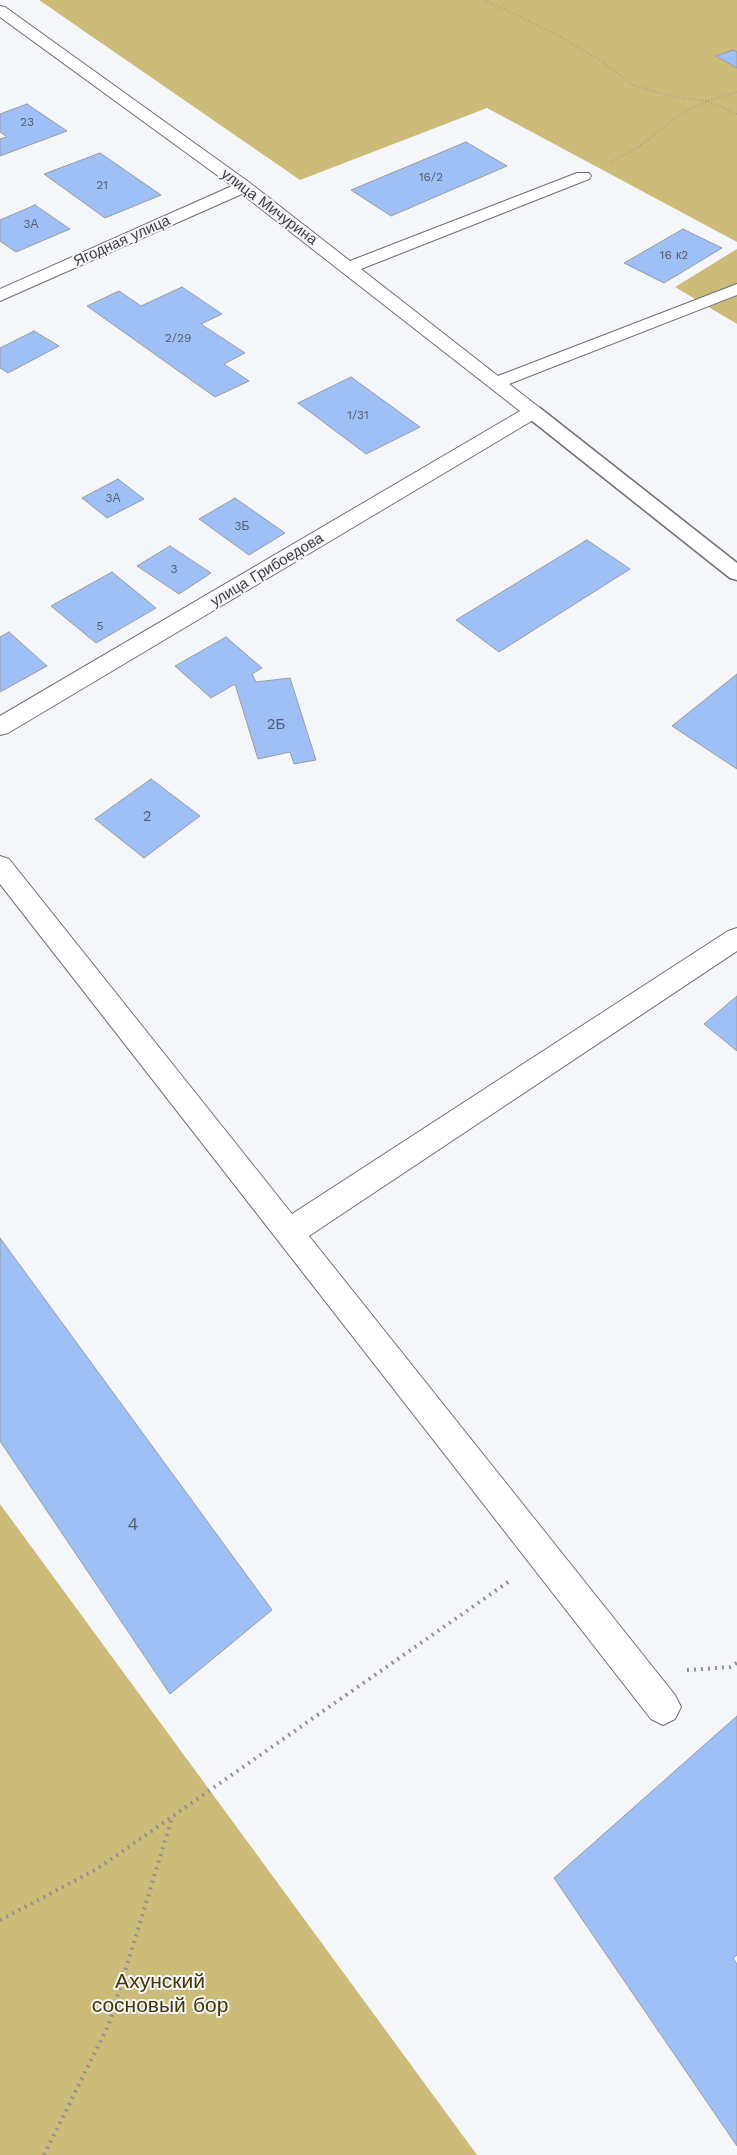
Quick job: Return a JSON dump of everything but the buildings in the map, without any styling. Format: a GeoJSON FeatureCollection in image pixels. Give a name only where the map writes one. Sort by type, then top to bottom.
{"type":"FeatureCollection","features":[{"type":"Feature","properties":{"kind":"street","name":"улица Мичурина"},"geometry":{"type":"LineString","coordinates":[[0,10],[244,187],[533,412]]}},
{"type":"Feature","properties":{"kind":"street"},"geometry":{"type":"LineString","coordinates":[[348,268],[583,176]]}},
{"type":"Feature","properties":{"kind":"street","name":"Ягодная улица"},"geometry":{"type":"LineString","coordinates":[[0,296],[244,187]]}},
{"type":"Feature","properties":{"kind":"street"},"geometry":{"type":"LineString","coordinates":[[496,383],[737,290]]}},
{"type":"Feature","properties":{"kind":"street","name":"улица Грибоедова"},"geometry":{"type":"LineString","coordinates":[[0,728],[533,412]]}},
{"type":"Feature","properties":{"kind":"street"},"geometry":{"type":"LineString","coordinates":[[0,866],[663,1707]]}},
{"type":"Feature","properties":{"kind":"street"},"geometry":{"type":"LineString","coordinates":[[289,1233],[737,938]]}},
{"type":"Feature","properties":{"kind":"lane"},"geometry":{"type":"LineString","coordinates":[[533,412],[737,572]]}},
{"type":"Feature","properties":{"kind":"path"},"geometry":{"type":"LineString","coordinates":[[485,0],[557,35],[600,60],[632,85],[670,96],[707,101],[737,114]]}},
{"type":"Feature","properties":{"kind":"path"},"geometry":{"type":"LineString","coordinates":[[583,176],[636,149],[679,116],[707,101],[737,92]]}},
{"type":"Feature","properties":{"kind":"path"},"geometry":{"type":"LineString","coordinates":[[0,1920],[97,1869],[544,1557]]}},
{"type":"Feature","properties":{"kind":"path"},"geometry":{"type":"LineString","coordinates":[[44,2155],[109,2024],[172,1817]]}},
{"type":"Feature","properties":{"kind":"green space"},"geometry":{"type":"Polygon","coordinates":[[[39,0],[737,0],[737,242],[487,108],[300,180],[39,0]]]}},
{"type":"Feature","properties":{"kind":"green space"},"geometry":{"type":"Polygon","coordinates":[[[737,249],[737,324],[675,287],[737,249]]]}},
{"type":"Feature","properties":{"kind":"green space","name":"Ахунский сосновый бор"},"geometry":{"type":"Polygon","coordinates":[[[0,1504],[477,2155],[0,2155],[0,1504]]]}}]}
